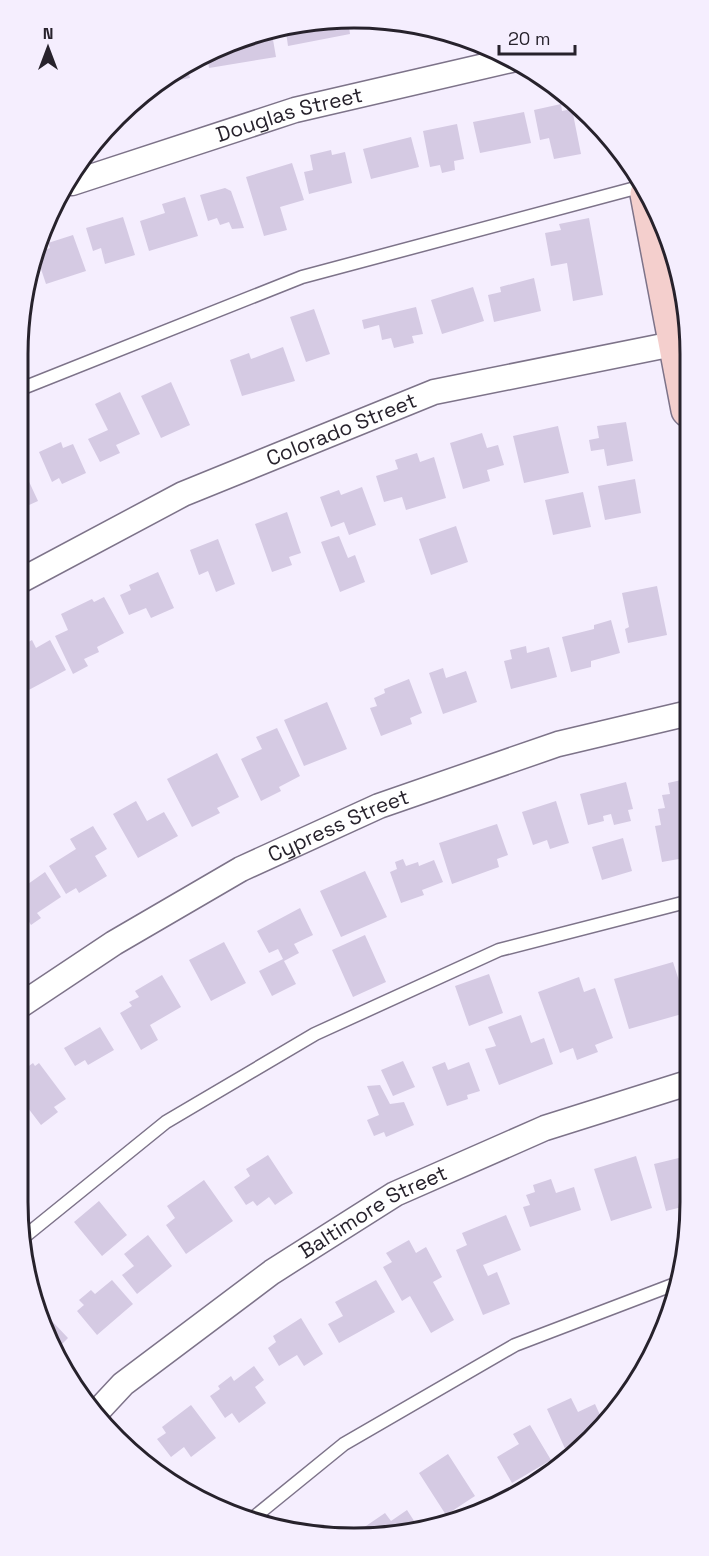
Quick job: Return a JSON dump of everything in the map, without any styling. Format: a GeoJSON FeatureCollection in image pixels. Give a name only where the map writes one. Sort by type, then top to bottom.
{"type":"FeatureCollection","features":[{"type":"Feature","properties":{"kind":"street","name":"Douglas Street"},"geometry":{"type":"LineString","coordinates":[[78,181],[295,110],[500,63]]}},
{"type":"Feature","properties":{"kind":"street"},"geometry":{"type":"LineString","coordinates":[[655,228],[680,332]]}},
{"type":"Feature","properties":{"kind":"street","name":"Colorado Street"},"geometry":{"type":"LineString","coordinates":[[28,577],[183,494],[434,392],[680,341]]}},
{"type":"Feature","properties":{"kind":"street","name":"Cypress Street"},"geometry":{"type":"LineString","coordinates":[[28,1000],[114,943],[241,868],[378,806],[558,744],[680,715]]}},
{"type":"Feature","properties":{"kind":"street","name":"Baltimore Street"},"geometry":{"type":"LineString","coordinates":[[102,1407],[123,1384],[272,1272],[395,1194],[545,1128],[680,1085]]}},
{"type":"Feature","properties":{"kind":"lane"},"geometry":{"type":"LineString","coordinates":[[28,386],[302,277],[635,188]]}},
{"type":"Feature","properties":{"kind":"lane"},"geometry":{"type":"LineString","coordinates":[[30,1232],[166,1122],[315,1034],[499,950],[680,904]]}},
{"type":"Feature","properties":{"kind":"lane"},"geometry":{"type":"LineString","coordinates":[[259,1513],[344,1444],[515,1345],[669,1286]]}},
{"type":"Feature","properties":{"kind":"building"},"geometry":{"type":"Polygon","coordinates":[[[349,28],[350,34],[288,46],[287,36],[312,31],[349,28]]]}},
{"type":"Feature","properties":{"kind":"building"},"geometry":{"type":"Polygon","coordinates":[[[273,39],[276,57],[209,68],[208,63],[230,53],[273,39]]]}},
{"type":"Feature","properties":{"kind":"building"},"geometry":{"type":"Polygon","coordinates":[[[189,74],[190,78],[178,80],[189,74]]]}},
{"type":"Feature","properties":{"kind":"building"},"geometry":{"type":"Polygon","coordinates":[[[561,104],[562,111],[570,109],[573,112],[581,154],[554,159],[549,138],[540,140],[534,110],[561,104]]]}},
{"type":"Feature","properties":{"kind":"building"},"geometry":{"type":"Polygon","coordinates":[[[524,112],[531,143],[480,153],[473,122],[524,112]]]}},
{"type":"Feature","properties":{"kind":"building"},"geometry":{"type":"Polygon","coordinates":[[[457,124],[464,159],[454,161],[455,170],[442,173],[440,165],[430,167],[423,131],[457,124]]]}},
{"type":"Feature","properties":{"kind":"building"},"geometry":{"type":"Polygon","coordinates":[[[411,137],[419,167],[371,179],[363,149],[411,137]]]}},
{"type":"Feature","properties":{"kind":"building"},"geometry":{"type":"Polygon","coordinates":[[[331,150],[332,155],[345,152],[352,183],[309,194],[304,172],[313,170],[310,155],[331,150]]]}},
{"type":"Feature","properties":{"kind":"building"},"geometry":{"type":"Polygon","coordinates":[[[292,163],[304,200],[280,207],[287,230],[264,236],[246,177],[292,163]]]}},
{"type":"Feature","properties":{"kind":"building"},"geometry":{"type":"Polygon","coordinates":[[[225,188],[231,191],[244,228],[232,229],[229,222],[220,225],[217,218],[208,221],[200,195],[225,188]]]}},
{"type":"Feature","properties":{"kind":"building"},"geometry":{"type":"Polygon","coordinates":[[[185,197],[198,236],[149,251],[140,221],[165,213],[162,204],[185,197]]]}},
{"type":"Feature","properties":{"kind":"building"},"geometry":{"type":"Polygon","coordinates":[[[123,217],[135,255],[105,264],[101,248],[93,251],[86,228],[123,217]]]}},
{"type":"Feature","properties":{"kind":"building"},"geometry":{"type":"Polygon","coordinates":[[[589,218],[603,295],[573,301],[567,263],[551,266],[545,233],[561,230],[559,224],[589,218]]]}},
{"type":"Feature","properties":{"kind":"building"},"geometry":{"type":"Polygon","coordinates":[[[73,235],[86,271],[46,284],[41,268],[46,249],[50,248],[49,243],[73,235]]]}},
{"type":"Feature","properties":{"kind":"building"},"geometry":{"type":"Polygon","coordinates":[[[534,278],[541,311],[494,322],[488,295],[501,292],[500,287],[534,278]]]}},
{"type":"Feature","properties":{"kind":"building"},"geometry":{"type":"Polygon","coordinates":[[[473,287],[484,321],[442,334],[431,300],[473,287]]]}},
{"type":"Feature","properties":{"kind":"building"},"geometry":{"type":"Polygon","coordinates":[[[416,307],[423,334],[412,336],[414,343],[394,348],[391,338],[382,340],[379,325],[364,329],[362,320],[416,307]]]}},
{"type":"Feature","properties":{"kind":"building"},"geometry":{"type":"Polygon","coordinates":[[[314,309],[330,354],[306,362],[290,317],[314,309]]]}},
{"type":"Feature","properties":{"kind":"building"},"geometry":{"type":"Polygon","coordinates":[[[283,347],[295,381],[242,396],[230,360],[249,353],[251,359],[283,347]]]}},
{"type":"Feature","properties":{"kind":"building"},"geometry":{"type":"Polygon","coordinates":[[[171,382],[190,425],[161,438],[141,396],[171,382]]]}},
{"type":"Feature","properties":{"kind":"building"},"geometry":{"type":"Polygon","coordinates":[[[120,392],[140,434],[116,445],[120,453],[100,462],[88,439],[108,430],[95,404],[120,392]]]}},
{"type":"Feature","properties":{"kind":"building"},"geometry":{"type":"Polygon","coordinates":[[[626,422],[633,461],[607,466],[604,449],[591,451],[589,440],[599,438],[597,426],[626,422]]]}},
{"type":"Feature","properties":{"kind":"building"},"geometry":{"type":"Polygon","coordinates":[[[558,426],[569,473],[524,483],[513,436],[558,426]]]}},
{"type":"Feature","properties":{"kind":"building"},"geometry":{"type":"Polygon","coordinates":[[[482,433],[487,448],[498,445],[504,465],[487,470],[490,481],[463,489],[450,443],[482,433]]]}},
{"type":"Feature","properties":{"kind":"building"},"geometry":{"type":"Polygon","coordinates":[[[61,442],[63,448],[73,444],[86,473],[62,484],[59,478],[52,482],[39,452],[61,442]]]}},
{"type":"Feature","properties":{"kind":"building"},"geometry":{"type":"Polygon","coordinates":[[[417,453],[420,462],[434,457],[446,498],[406,510],[402,497],[384,502],[376,476],[398,469],[395,460],[417,453]]]}},
{"type":"Feature","properties":{"kind":"building"},"geometry":{"type":"Polygon","coordinates":[[[635,479],[641,513],[605,520],[598,486],[635,479]]]}},
{"type":"Feature","properties":{"kind":"building"},"geometry":{"type":"Polygon","coordinates":[[[28,480],[38,501],[28,506],[28,480]]]}},
{"type":"Feature","properties":{"kind":"building"},"geometry":{"type":"Polygon","coordinates":[[[362,487],[376,525],[349,535],[344,522],[331,527],[320,497],[339,490],[341,495],[362,487]]]}},
{"type":"Feature","properties":{"kind":"building"},"geometry":{"type":"Polygon","coordinates":[[[583,492],[591,527],[553,535],[545,500],[583,492]]]}},
{"type":"Feature","properties":{"kind":"building"},"geometry":{"type":"Polygon","coordinates":[[[287,512],[301,553],[289,557],[292,565],[272,572],[255,524],[287,512]]]}},
{"type":"Feature","properties":{"kind":"building"},"geometry":{"type":"Polygon","coordinates":[[[456,526],[468,562],[431,575],[419,539],[456,526]]]}},
{"type":"Feature","properties":{"kind":"building"},"geometry":{"type":"Polygon","coordinates":[[[339,536],[348,558],[355,555],[365,582],[340,592],[321,542],[339,536]]]}},
{"type":"Feature","properties":{"kind":"building"},"geometry":{"type":"Polygon","coordinates":[[[218,539],[235,584],[216,592],[208,571],[199,575],[190,550],[218,539]]]}},
{"type":"Feature","properties":{"kind":"building"},"geometry":{"type":"Polygon","coordinates":[[[158,572],[174,608],[151,618],[146,608],[129,615],[120,595],[131,590],[129,585],[158,572]]]}},
{"type":"Feature","properties":{"kind":"building"},"geometry":{"type":"Polygon","coordinates":[[[657,586],[667,635],[628,643],[625,629],[629,627],[622,593],[657,586]]]}},
{"type":"Feature","properties":{"kind":"building"},"geometry":{"type":"Polygon","coordinates":[[[104,597],[124,633],[97,647],[99,652],[84,659],[88,666],[73,674],[55,636],[68,630],[61,614],[92,599],[94,602],[104,597]]]}},
{"type":"Feature","properties":{"kind":"building"},"geometry":{"type":"Polygon","coordinates":[[[611,620],[620,653],[591,661],[591,667],[571,672],[562,637],[594,629],[594,625],[611,620]]]}},
{"type":"Feature","properties":{"kind":"building"},"geometry":{"type":"Polygon","coordinates":[[[32,640],[36,648],[50,640],[66,670],[28,690],[28,642],[32,640]]]}},
{"type":"Feature","properties":{"kind":"building"},"geometry":{"type":"Polygon","coordinates":[[[526,646],[527,653],[549,647],[557,677],[511,689],[504,661],[512,659],[510,650],[526,646]]]}},
{"type":"Feature","properties":{"kind":"building"},"geometry":{"type":"Polygon","coordinates":[[[443,668],[446,678],[466,671],[477,702],[443,714],[429,673],[443,668]]]}},
{"type":"Feature","properties":{"kind":"building"},"geometry":{"type":"Polygon","coordinates":[[[409,679],[422,713],[410,718],[412,724],[381,736],[370,708],[377,706],[374,698],[385,693],[384,689],[409,679]]]}},
{"type":"Feature","properties":{"kind":"building"},"geometry":{"type":"Polygon","coordinates":[[[327,702],[347,749],[304,766],[284,720],[327,702]]]}},
{"type":"Feature","properties":{"kind":"building"},"geometry":{"type":"Polygon","coordinates":[[[277,728],[300,776],[279,787],[281,791],[261,801],[241,759],[262,749],[256,737],[277,728]]]}},
{"type":"Feature","properties":{"kind":"building"},"geometry":{"type":"Polygon","coordinates":[[[217,753],[239,797],[217,808],[220,813],[192,827],[167,779],[217,753]]]}},
{"type":"Feature","properties":{"kind":"building"},"geometry":{"type":"Polygon","coordinates":[[[680,780],[680,859],[662,862],[655,826],[661,825],[658,809],[665,808],[662,795],[670,794],[668,783],[680,780]]]}},
{"type":"Feature","properties":{"kind":"building"},"geometry":{"type":"Polygon","coordinates":[[[626,782],[633,809],[628,810],[631,821],[614,825],[611,814],[603,816],[604,821],[588,825],[580,794],[626,782]]]}},
{"type":"Feature","properties":{"kind":"building"},"geometry":{"type":"Polygon","coordinates":[[[136,801],[147,821],[164,812],[178,836],[138,858],[113,814],[136,801]]]}},
{"type":"Feature","properties":{"kind":"building"},"geometry":{"type":"Polygon","coordinates":[[[556,801],[569,843],[550,849],[547,840],[533,845],[522,812],[556,801]]]}},
{"type":"Feature","properties":{"kind":"building"},"geometry":{"type":"Polygon","coordinates":[[[497,824],[508,855],[497,859],[499,867],[452,884],[439,843],[497,824]]]}},
{"type":"Feature","properties":{"kind":"building"},"geometry":{"type":"Polygon","coordinates":[[[93,826],[107,849],[95,856],[107,876],[79,893],[76,888],[66,894],[49,866],[76,849],[70,839],[93,826]]]}},
{"type":"Feature","properties":{"kind":"building"},"geometry":{"type":"Polygon","coordinates":[[[623,838],[632,871],[602,880],[592,847],[623,838]]]}},
{"type":"Feature","properties":{"kind":"building"},"geometry":{"type":"Polygon","coordinates":[[[403,859],[406,866],[418,862],[419,866],[434,860],[443,882],[422,890],[424,895],[401,903],[390,872],[397,869],[395,862],[403,859]]]}},
{"type":"Feature","properties":{"kind":"building"},"geometry":{"type":"Polygon","coordinates":[[[365,871],[387,917],[341,937],[320,891],[365,871]]]}},
{"type":"Feature","properties":{"kind":"building"},"geometry":{"type":"Polygon","coordinates":[[[45,872],[61,897],[37,913],[41,918],[31,925],[28,920],[28,884],[45,872]]]}},
{"type":"Feature","properties":{"kind":"building"},"geometry":{"type":"Polygon","coordinates":[[[300,908],[313,935],[294,944],[299,953],[284,961],[296,984],[272,996],[259,971],[283,959],[278,949],[269,953],[257,931],[300,908]]]}},
{"type":"Feature","properties":{"kind":"building"},"geometry":{"type":"Polygon","coordinates":[[[365,935],[386,982],[353,997],[332,950],[365,935]]]}},
{"type":"Feature","properties":{"kind":"building"},"geometry":{"type":"Polygon","coordinates":[[[224,942],[246,983],[211,1001],[189,960],[224,942]]]}},
{"type":"Feature","properties":{"kind":"building"},"geometry":{"type":"Polygon","coordinates":[[[673,962],[680,984],[680,1015],[629,1029],[614,979],[673,962]]]}},
{"type":"Feature","properties":{"kind":"building"},"geometry":{"type":"Polygon","coordinates":[[[489,974],[503,1013],[469,1026],[455,986],[489,974]]]}},
{"type":"Feature","properties":{"kind":"building"},"geometry":{"type":"Polygon","coordinates":[[[162,975],[181,1007],[150,1025],[158,1040],[141,1050],[120,1013],[132,1006],[129,1002],[139,997],[135,991],[162,975]]]}},
{"type":"Feature","properties":{"kind":"building"},"geometry":{"type":"Polygon","coordinates":[[[579,977],[584,992],[595,988],[613,1038],[595,1045],[598,1052],[577,1060],[573,1048],[560,1053],[538,992],[579,977]]]}},
{"type":"Feature","properties":{"kind":"building"},"geometry":{"type":"Polygon","coordinates":[[[521,1015],[531,1043],[544,1038],[553,1064],[499,1085],[485,1049],[496,1046],[488,1027],[521,1015]]]}},
{"type":"Feature","properties":{"kind":"building"},"geometry":{"type":"Polygon","coordinates":[[[100,1027],[114,1050],[88,1065],[85,1060],[75,1066],[64,1048],[100,1027]]]}},
{"type":"Feature","properties":{"kind":"building"},"geometry":{"type":"Polygon","coordinates":[[[403,1061],[415,1087],[393,1096],[381,1070],[403,1061]]]}},
{"type":"Feature","properties":{"kind":"building"},"geometry":{"type":"Polygon","coordinates":[[[445,1062],[448,1070],[469,1062],[480,1091],[467,1095],[468,1099],[447,1106],[432,1067],[445,1062]]]}},
{"type":"Feature","properties":{"kind":"building"},"geometry":{"type":"Polygon","coordinates":[[[33,1063],[35,1066],[39,1063],[66,1099],[54,1107],[58,1112],[41,1125],[28,1108],[28,1067],[33,1063]]]}},
{"type":"Feature","properties":{"kind":"building"},"geometry":{"type":"Polygon","coordinates":[[[380,1085],[390,1104],[404,1102],[414,1125],[386,1137],[384,1132],[374,1136],[367,1120],[379,1115],[367,1086],[380,1085]]]}},
{"type":"Feature","properties":{"kind":"building"},"geometry":{"type":"Polygon","coordinates":[[[268,1155],[293,1193],[275,1205],[269,1197],[257,1206],[253,1201],[246,1205],[234,1187],[250,1176],[246,1169],[268,1155]]]}},
{"type":"Feature","properties":{"kind":"building"},"geometry":{"type":"Polygon","coordinates":[[[636,1156],[652,1208],[611,1221],[594,1169],[636,1156]]]}},
{"type":"Feature","properties":{"kind":"building"},"geometry":{"type":"Polygon","coordinates":[[[680,1158],[680,1208],[666,1211],[654,1164],[680,1158]]]}},
{"type":"Feature","properties":{"kind":"building"},"geometry":{"type":"Polygon","coordinates":[[[551,1179],[556,1193],[574,1187],[581,1210],[530,1227],[523,1207],[530,1205],[526,1195],[535,1192],[533,1185],[551,1179]]]}},
{"type":"Feature","properties":{"kind":"building"},"geometry":{"type":"Polygon","coordinates":[[[204,1180],[233,1221],[186,1254],[166,1225],[175,1218],[167,1206],[204,1180]]]}},
{"type":"Feature","properties":{"kind":"building"},"geometry":{"type":"Polygon","coordinates":[[[99,1201],[127,1235],[102,1256],[74,1222],[99,1201]]]}},
{"type":"Feature","properties":{"kind":"building"},"geometry":{"type":"Polygon","coordinates":[[[506,1215],[521,1250],[483,1265],[488,1276],[497,1272],[510,1304],[483,1315],[456,1250],[467,1245],[462,1233],[506,1215]]]}},
{"type":"Feature","properties":{"kind":"building"},"geometry":{"type":"Polygon","coordinates":[[[148,1235],[172,1266],[137,1294],[122,1275],[134,1266],[124,1254],[148,1235]]]}},
{"type":"Feature","properties":{"kind":"building"},"geometry":{"type":"Polygon","coordinates":[[[409,1240],[416,1253],[426,1247],[442,1277],[433,1282],[454,1320],[431,1333],[410,1296],[402,1301],[383,1267],[392,1262],[386,1253],[409,1240]]]}},
{"type":"Feature","properties":{"kind":"building"},"geometry":{"type":"Polygon","coordinates":[[[112,1280],[133,1304],[97,1335],[77,1311],[84,1305],[79,1300],[91,1290],[95,1294],[112,1280]]]}},
{"type":"Feature","properties":{"kind":"building"},"geometry":{"type":"Polygon","coordinates":[[[376,1280],[395,1312],[339,1343],[328,1324],[343,1316],[335,1302],[376,1280]]]}},
{"type":"Feature","properties":{"kind":"building"},"geometry":{"type":"Polygon","coordinates":[[[301,1318],[323,1354],[304,1366],[297,1355],[279,1366],[268,1348],[276,1342],[273,1336],[301,1318]]]}},
{"type":"Feature","properties":{"kind":"building"},"geometry":{"type":"Polygon","coordinates":[[[51,1320],[68,1338],[61,1345],[51,1320]]]}},
{"type":"Feature","properties":{"kind":"building"},"geometry":{"type":"Polygon","coordinates":[[[254,1366],[264,1380],[255,1387],[266,1403],[239,1423],[232,1413],[225,1418],[210,1396],[220,1389],[218,1386],[231,1376],[234,1381],[254,1366]]]}},
{"type":"Feature","properties":{"kind":"building"},"geometry":{"type":"Polygon","coordinates":[[[571,1398],[578,1412],[595,1404],[600,1416],[566,1450],[547,1409],[571,1398]]]}},
{"type":"Feature","properties":{"kind":"building"},"geometry":{"type":"Polygon","coordinates":[[[191,1405],[216,1438],[191,1457],[184,1447],[171,1457],[157,1439],[166,1433],[162,1427],[191,1405]]]}},
{"type":"Feature","properties":{"kind":"building"},"geometry":{"type":"Polygon","coordinates":[[[530,1425],[551,1460],[512,1483],[497,1457],[519,1444],[513,1434],[530,1425]]]}},
{"type":"Feature","properties":{"kind":"building"},"geometry":{"type":"Polygon","coordinates":[[[448,1454],[475,1496],[445,1514],[419,1473],[448,1454]]]}},
{"type":"Feature","properties":{"kind":"building"},"geometry":{"type":"Polygon","coordinates":[[[407,1510],[415,1522],[364,1528],[385,1513],[391,1521],[407,1510]]]}}]}
